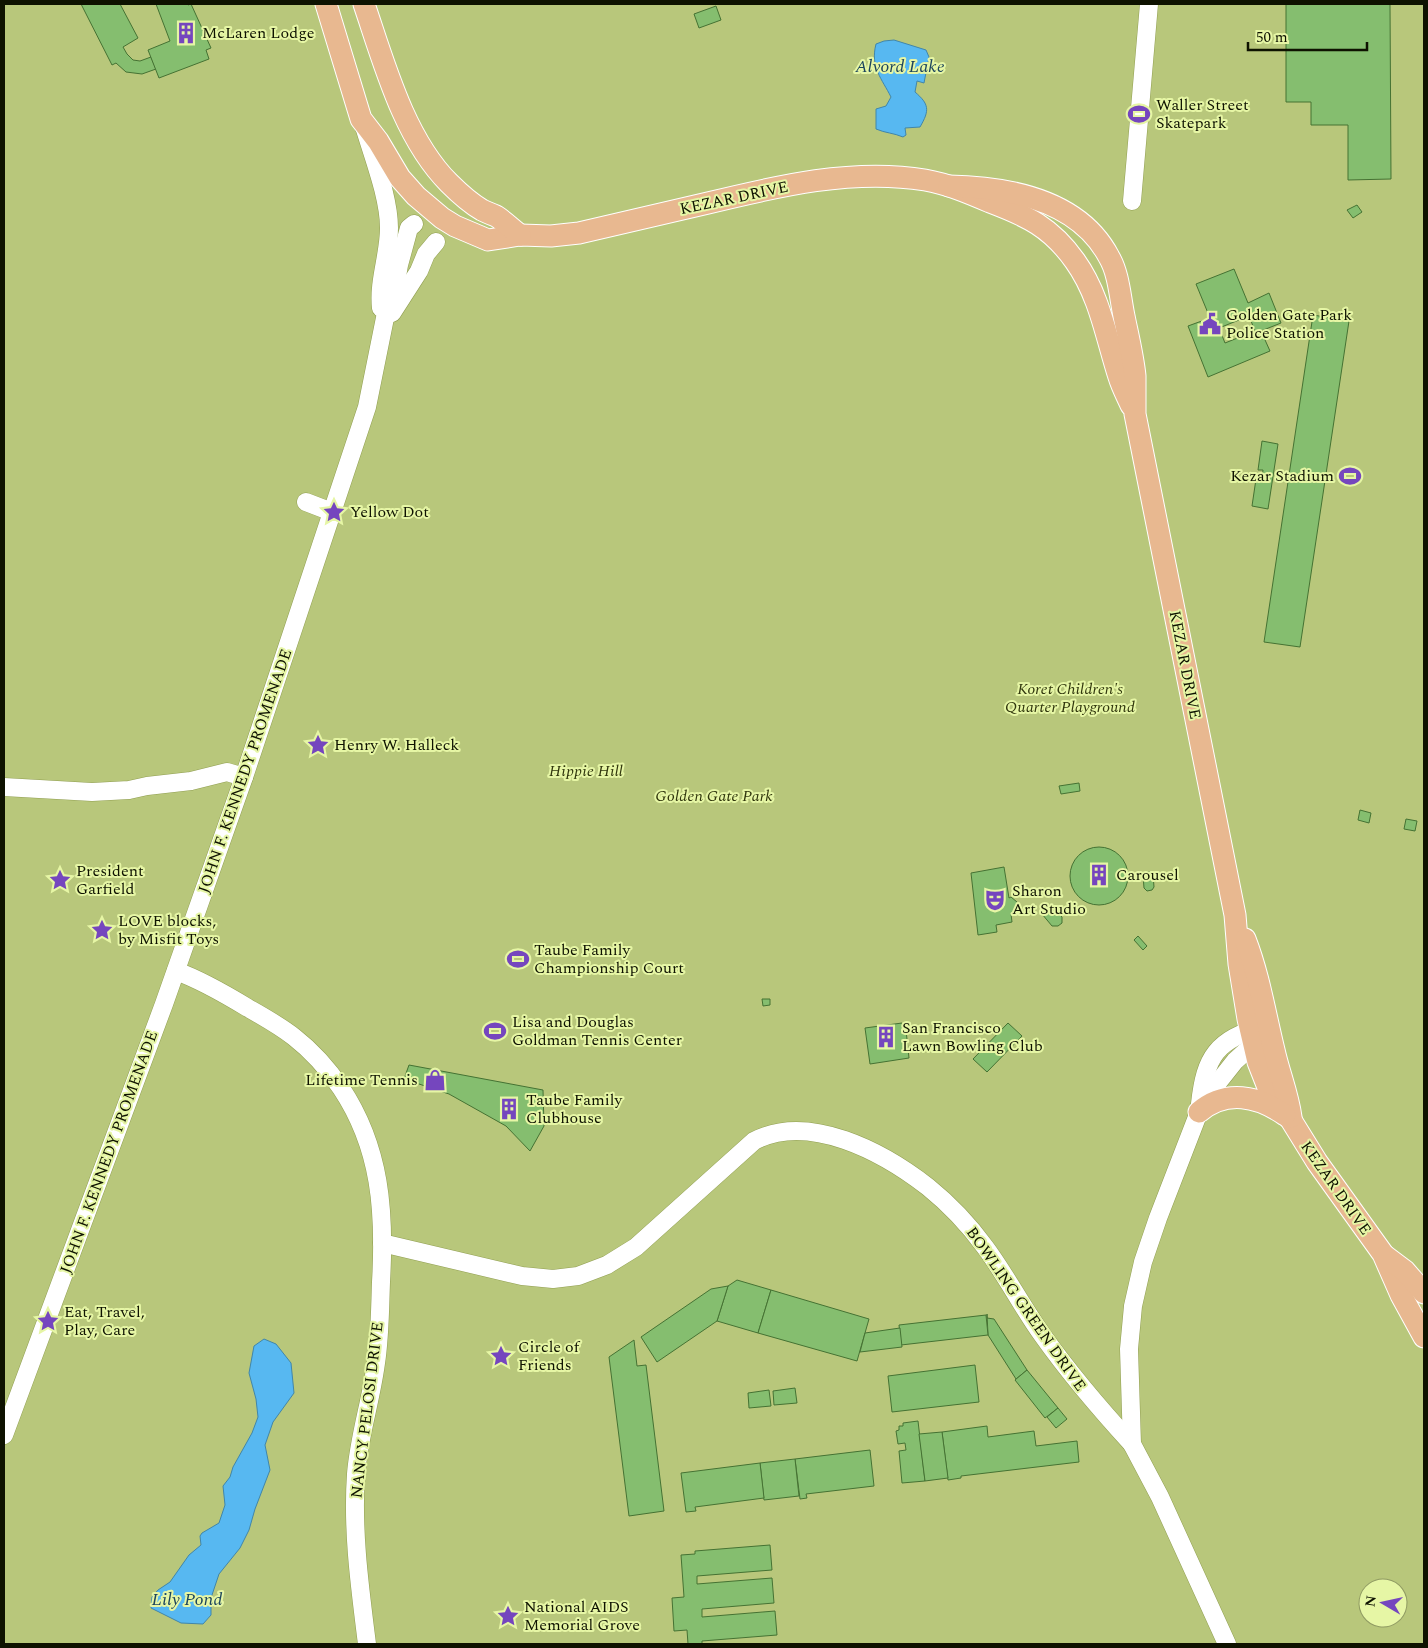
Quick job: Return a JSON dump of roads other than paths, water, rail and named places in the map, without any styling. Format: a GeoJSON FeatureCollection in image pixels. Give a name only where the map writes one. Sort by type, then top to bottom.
{"type":"FeatureCollection","features":[{"type":"Feature","properties":{"kind":"main road","name":"KEZAR DRIVE"},"geometry":{"type":"LineString","coordinates":[[326,4],[361,119],[407,186],[442,218],[472,234],[488,240],[520,235],[551,236],[579,232],[753,192],[806,182],[860,177],[904,178],[949,186],[1014,211],[1037,223],[1060,241],[1083,272],[1096,298],[1119,378],[1135,414]]}},
{"type":"Feature","properties":{"kind":"main road"},"geometry":{"type":"LineString","coordinates":[[364,4],[386,68],[412,130],[439,171],[482,210],[496,216],[520,235]]}},
{"type":"Feature","properties":{"kind":"main road","name":"KEZAR DRIVE"},"geometry":{"type":"LineString","coordinates":[[949,186],[973,186],[1005,191],[1052,206],[1079,222],[1092,234],[1110,258],[1117,279],[1130,347],[1134,376],[1135,414],[1235,916],[1252,958],[1261,1036],[1288,1098],[1291,1120],[1317,1162],[1383,1254],[1401,1295],[1424,1337]]}},
{"type":"Feature","properties":{"kind":"main road"},"geometry":{"type":"LineString","coordinates":[[1037,223],[1095,254],[1110,258],[1102,273],[1111,347]]}},
{"type":"Feature","properties":{"kind":"main road"},"geometry":{"type":"LineString","coordinates":[[1199,1112],[1214,1102],[1229,1097],[1238,1097],[1264,1104],[1291,1120]]}},
{"type":"Feature","properties":{"kind":"main road","name":"KEZAR DRIVE"},"geometry":{"type":"LineString","coordinates":[[1383,1254],[1405,1271],[1424,1293]]}},
{"type":"Feature","properties":{"kind":"street"},"geometry":{"type":"LineString","coordinates":[[1132,201],[1149,4]]}},
{"type":"Feature","properties":{"kind":"street","name":"JOHN F. KENNEDY PROMENADE"},"geometry":{"type":"LineString","coordinates":[[361,119],[384,194],[389,217],[389,239],[383,269],[380,300],[384,326]]}},
{"type":"Feature","properties":{"kind":"street","name":"JOHN F. KENNEDY PROMENADE"},"geometry":{"type":"LineString","coordinates":[[4,1434],[176,971],[244,777],[367,407],[388,303],[396,282],[409,228],[414,224]]}},
{"type":"Feature","properties":{"kind":"street","name":"JOHN F. KENNEDY PROMENADE"},"geometry":{"type":"LineString","coordinates":[[384,326],[419,271],[426,254],[436,242]]}},
{"type":"Feature","properties":{"kind":"street"},"geometry":{"type":"LineString","coordinates":[[374,282],[373,299],[384,326]]}},
{"type":"Feature","properties":{"kind":"street"},"geometry":{"type":"LineString","coordinates":[[306,502],[332,512]]}},
{"type":"Feature","properties":{"kind":"street"},"geometry":{"type":"LineString","coordinates":[[4,788],[92,792],[128,790],[190,781],[227,772],[244,777]]}},
{"type":"Feature","properties":{"kind":"street","name":"NANCY PELOSI DRIVE"},"geometry":{"type":"LineString","coordinates":[[176,971],[210,986],[295,1038],[324,1066],[350,1102],[371,1150],[377,1174],[382,1243],[376,1364],[359,1447],[355,1500],[357,1556],[367,1644]]}},
{"type":"Feature","properties":{"kind":"street"},"geometry":{"type":"LineString","coordinates":[[1227,1644],[1160,1498],[1132,1444],[1130,1349],[1133,1306],[1150,1240],[1199,1112],[1212,1090],[1235,1061],[1261,1036]]}},
{"type":"Feature","properties":{"kind":"street","name":"BOWLING GREEN DRIVE"},"geometry":{"type":"LineString","coordinates":[[382,1243],[522,1276],[553,1279],[578,1276],[607,1265],[636,1247],[737,1154],[754,1141],[773,1133],[796,1130],[837,1138],[871,1151],[903,1170],[928,1187],[961,1218],[989,1252],[1041,1334],[1068,1371],[1132,1444]]}},
{"type":"Feature","properties":{"kind":"water","name":"Alvord Lake"},"geometry":{"type":"Polygon","coordinates":[[[894,40],[926,50],[929,57],[924,83],[917,81],[915,92],[923,100],[927,112],[920,127],[905,128],[906,135],[903,137],[876,129],[876,109],[886,106],[891,97],[876,66],[876,44],[894,40]]]}},
{"type":"Feature","properties":{"kind":"water","name":"Lily Pond"},"geometry":{"type":"Polygon","coordinates":[[[264,1339],[276,1344],[291,1363],[294,1393],[273,1422],[265,1445],[270,1470],[249,1530],[240,1548],[219,1574],[211,1598],[211,1615],[203,1624],[181,1623],[151,1608],[152,1597],[158,1590],[170,1582],[189,1555],[201,1545],[200,1536],[202,1533],[219,1523],[225,1505],[223,1486],[230,1477],[233,1467],[252,1433],[258,1417],[256,1399],[249,1373],[254,1346],[264,1339]]]}},
{"type":"Feature","properties":{"kind":"place","name":"McLaren Lodge"},"geometry":{"type":"Point","coordinates":[186,33]}},
{"type":"Feature","properties":{"kind":"place","name":"Waller Street Skatepark"},"geometry":{"type":"Point","coordinates":[1139,114]}},
{"type":"Feature","properties":{"kind":"place","name":"Golden Gate Park Police Station"},"geometry":{"type":"Point","coordinates":[1210,324]}},
{"type":"Feature","properties":{"kind":"place","name":"Kezar Stadium"},"geometry":{"type":"Point","coordinates":[1350,476]}},
{"type":"Feature","properties":{"kind":"place","name":"Yellow Dot"},"geometry":{"type":"Point","coordinates":[334,512]}},
{"type":"Feature","properties":{"kind":"place","name":"Henry W. Halleck"},"geometry":{"type":"Point","coordinates":[318,745]}},
{"type":"Feature","properties":{"kind":"place","name":"Carousel"},"geometry":{"type":"Point","coordinates":[1099,875]}},
{"type":"Feature","properties":{"kind":"place","name":"President Garfield"},"geometry":{"type":"Point","coordinates":[60,880]}},
{"type":"Feature","properties":{"kind":"place","name":"Sharon Art Studio"},"geometry":{"type":"Point","coordinates":[995,900]}},
{"type":"Feature","properties":{"kind":"place","name":"LOVE blocks, by Misfit Toys"},"geometry":{"type":"Point","coordinates":[102,930]}},
{"type":"Feature","properties":{"kind":"place","name":"Taube Family Championship Court"},"geometry":{"type":"Point","coordinates":[518,959]}},
{"type":"Feature","properties":{"kind":"place","name":"Lisa and Douglas Goldman Tennis Center"},"geometry":{"type":"Point","coordinates":[495,1031]}},
{"type":"Feature","properties":{"kind":"place","name":"San Francisco Lawn Bowling Club"},"geometry":{"type":"Point","coordinates":[886,1037]}},
{"type":"Feature","properties":{"kind":"place","name":"Lifetime Tennis"},"geometry":{"type":"Point","coordinates":[435,1080]}},
{"type":"Feature","properties":{"kind":"place","name":"Taube Family Clubhouse"},"geometry":{"type":"Point","coordinates":[509,1109]}},
{"type":"Feature","properties":{"kind":"place","name":"Eat, Travel, Play, Care"},"geometry":{"type":"Point","coordinates":[48,1321]}},
{"type":"Feature","properties":{"kind":"place","name":"Circle of Friends"},"geometry":{"type":"Point","coordinates":[501,1356]}},
{"type":"Feature","properties":{"kind":"place","name":"National AIDS Memorial Grove"},"geometry":{"type":"Point","coordinates":[508,1616]}},
{"type":"Feature","properties":{"kind":"park label","name":"Koret Children's Quarter Playground"},"geometry":{"type":"Point","coordinates":[1070,698]}},
{"type":"Feature","properties":{"kind":"park label","name":"Hippie Hill"},"geometry":{"type":"Point","coordinates":[586,771]}},
{"type":"Feature","properties":{"kind":"park label","name":"Golden Gate Park"},"geometry":{"type":"Point","coordinates":[714,796]}}]}
